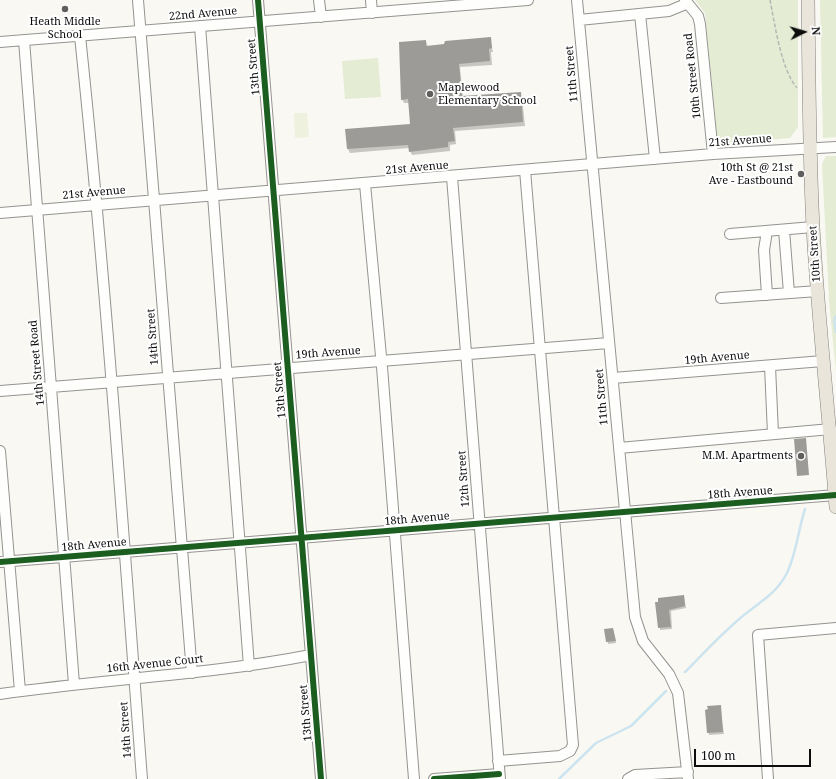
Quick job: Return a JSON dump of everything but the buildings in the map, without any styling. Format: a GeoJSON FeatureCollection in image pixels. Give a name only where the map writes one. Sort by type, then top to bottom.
{"type":"FeatureCollection","features":[{"type":"Feature","properties":{"kind":"main road","name":"10th Street"},"geometry":{"type":"LineString","coordinates":[[808,0],[810,148],[813,227],[823,361],[831,429],[836,499]]}},
{"type":"Feature","properties":{"kind":"street","name":"14th Street"},"geometry":{"type":"LineString","coordinates":[[138,0],[192,673]]}},
{"type":"Feature","properties":{"kind":"street","name":"13th Street"},"geometry":{"type":"LineString","coordinates":[[258,0],[321,779]]}},
{"type":"Feature","properties":{"kind":"street"},"geometry":{"type":"LineString","coordinates":[[319,0],[321,16]]}},
{"type":"Feature","properties":{"kind":"street"},"geometry":{"type":"LineString","coordinates":[[371,0],[372,13]]}},
{"type":"Feature","properties":{"kind":"street","name":"22nd Avenue"},"geometry":{"type":"LineString","coordinates":[[0,42],[372,13],[424,4],[526,0]]}},
{"type":"Feature","properties":{"kind":"street","name":"11th Street"},"geometry":{"type":"LineString","coordinates":[[577,0],[635,617],[643,641],[669,674],[678,692],[688,775]]}},
{"type":"Feature","properties":{"kind":"street"},"geometry":{"type":"LineString","coordinates":[[579,20],[669,11],[686,2]]}},
{"type":"Feature","properties":{"kind":"street","name":"10th Street Road"},"geometry":{"type":"LineString","coordinates":[[686,2],[698,16],[700,24],[713,154]]}},
{"type":"Feature","properties":{"kind":"street"},"geometry":{"type":"LineString","coordinates":[[640,14],[654,159]]}},
{"type":"Feature","properties":{"kind":"street"},"geometry":{"type":"LineString","coordinates":[[200,26],[215,196],[249,666]]}},
{"type":"Feature","properties":{"kind":"street","name":"14th Street"},"geometry":{"type":"LineString","coordinates":[[80,36],[97,206],[126,552],[142,779]]}},
{"type":"Feature","properties":{"kind":"street","name":"14th Street Road"},"geometry":{"type":"LineString","coordinates":[[24,40],[74,684]]}},
{"type":"Feature","properties":{"kind":"street","name":"21st Avenue"},"geometry":{"type":"LineString","coordinates":[[0,213],[452,177],[713,154],[836,146]]}},
{"type":"Feature","properties":{"kind":"street"},"geometry":{"type":"LineString","coordinates":[[498,761],[560,756],[570,751],[573,745],[525,170]]}},
{"type":"Feature","properties":{"kind":"street","name":"12th Street"},"geometry":{"type":"LineString","coordinates":[[452,177],[500,776]]}},
{"type":"Feature","properties":{"kind":"street"},"geometry":{"type":"LineString","coordinates":[[365,184],[381,361],[414,779]]}},
{"type":"Feature","properties":{"kind":"street"},"geometry":{"type":"LineString","coordinates":[[730,234],[813,227]]}},
{"type":"Feature","properties":{"kind":"street"},"geometry":{"type":"LineString","coordinates":[[784,230],[789,294]]}},
{"type":"Feature","properties":{"kind":"street"},"geometry":{"type":"LineString","coordinates":[[767,231],[764,250],[767,295]]}},
{"type":"Feature","properties":{"kind":"street"},"geometry":{"type":"LineString","coordinates":[[721,298],[818,292]]}},
{"type":"Feature","properties":{"kind":"street","name":"19th Avenue"},"geometry":{"type":"LineString","coordinates":[[0,391],[609,343]]}},
{"type":"Feature","properties":{"kind":"street","name":"19th Avenue"},"geometry":{"type":"LineString","coordinates":[[613,378],[823,361]]}},
{"type":"Feature","properties":{"kind":"street"},"geometry":{"type":"LineString","coordinates":[[770,366],[773,434]]}},
{"type":"Feature","properties":{"kind":"street"},"geometry":{"type":"LineString","coordinates":[[619,448],[831,429]]}},
{"type":"Feature","properties":{"kind":"street"},"geometry":{"type":"LineString","coordinates":[[0,451],[5,562],[20,691]]}},
{"type":"Feature","properties":{"kind":"street","name":"18th Avenue"},"geometry":{"type":"LineString","coordinates":[[5,562],[625,513],[793,495],[836,499]]}},
{"type":"Feature","properties":{"kind":"street"},"geometry":{"type":"LineString","coordinates":[[768,779],[758,635],[836,628]]}},
{"type":"Feature","properties":{"kind":"street","name":"16th Avenue Court"},"geometry":{"type":"LineString","coordinates":[[0,694],[74,684],[249,666],[311,655]]}},
{"type":"Feature","properties":{"kind":"street"},"geometry":{"type":"LineString","coordinates":[[628,779],[635,775],[688,775]]}},
{"type":"Feature","properties":{"kind":"street"},"geometry":{"type":"LineString","coordinates":[[434,779],[500,776]]}},
{"type":"Feature","properties":{"kind":"path"},"geometry":{"type":"LineString","coordinates":[[770,0],[781,53],[790,77],[797,88]]}},
{"type":"Feature","properties":{"kind":"green space"},"geometry":{"type":"Polygon","coordinates":[[[695,0],[798,0],[798,127],[790,138],[727,143],[720,141],[717,136],[705,13],[695,0]]]}},
{"type":"Feature","properties":{"kind":"green space"},"geometry":{"type":"Polygon","coordinates":[[[820,0],[836,0],[836,137],[823,138],[820,0]]]}},
{"type":"Feature","properties":{"kind":"green space"},"geometry":{"type":"Polygon","coordinates":[[[378,58],[381,97],[345,99],[342,61],[378,58]]]}},
{"type":"Feature","properties":{"kind":"green space"},"geometry":{"type":"Polygon","coordinates":[[[294,113],[307,113],[309,137],[295,138],[294,113]]]}},
{"type":"Feature","properties":{"kind":"green space"},"geometry":{"type":"Polygon","coordinates":[[[826,156],[836,156],[836,372],[829,300],[822,164],[826,156]]]}},
{"type":"Feature","properties":{"kind":"waterway"},"geometry":{"type":"LineString","coordinates":[[836,316],[834,320],[836,332]]}},
{"type":"Feature","properties":{"kind":"waterway"},"geometry":{"type":"LineString","coordinates":[[685,672],[729,628],[768,597],[783,580],[793,557],[805,509]]}},
{"type":"Feature","properties":{"kind":"waterway"},"geometry":{"type":"LineString","coordinates":[[559,779],[596,743],[631,726],[666,691]]}},
{"type":"Feature","properties":{"kind":"cycle path"},"geometry":{"type":"LineString","coordinates":[[258,0],[321,779]]}},
{"type":"Feature","properties":{"kind":"cycle path"},"geometry":{"type":"LineString","coordinates":[[0,562],[836,495]]}},
{"type":"Feature","properties":{"kind":"cycle path"},"geometry":{"type":"LineString","coordinates":[[434,779],[499,774]]}},
{"type":"Feature","properties":{"kind":"place","name":"Heath Middle School"},"geometry":{"type":"Point","coordinates":[65,9]}},
{"type":"Feature","properties":{"kind":"place","name":"Maplewood Elementary School"},"geometry":{"type":"Point","coordinates":[430,94]}},
{"type":"Feature","properties":{"kind":"place","name":"10th St @ 21st Ave - Eastbound"},"geometry":{"type":"Point","coordinates":[801,174]}},
{"type":"Feature","properties":{"kind":"place","name":"M.M. Apartments"},"geometry":{"type":"Point","coordinates":[801,456]}}]}
